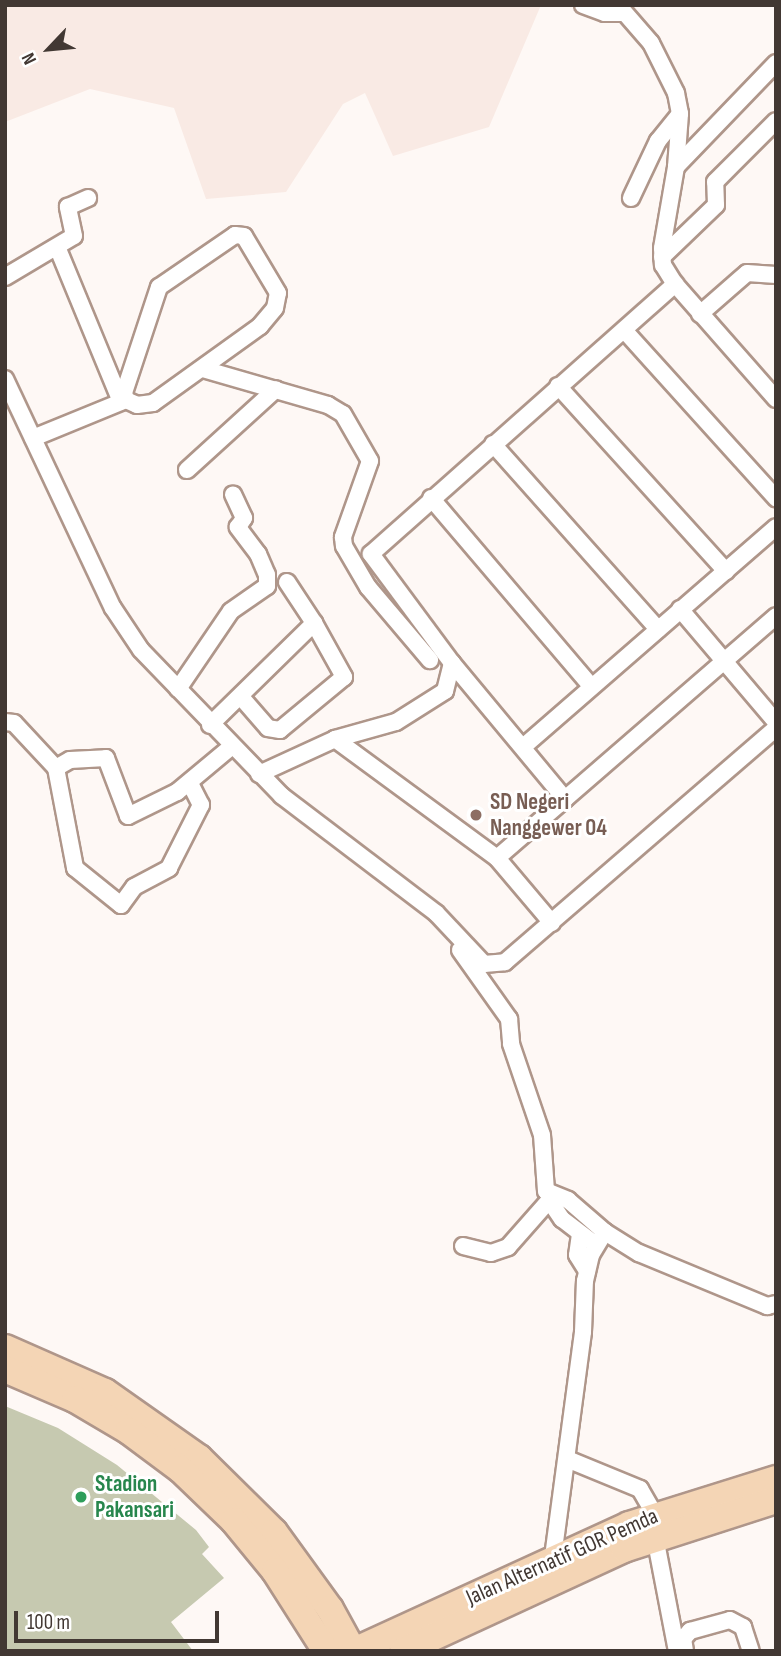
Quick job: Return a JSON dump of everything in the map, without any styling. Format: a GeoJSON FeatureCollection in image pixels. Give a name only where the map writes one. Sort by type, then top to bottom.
{"type":"FeatureCollection","features":[{"type":"Feature","properties":{"kind":"main road"},"geometry":{"type":"LineString","coordinates":[[5,1348],[105,1392],[199,1458],[274,1532],[323,1599],[354,1651]]}},
{"type":"Feature","properties":{"kind":"main road"},"geometry":{"type":"LineString","coordinates":[[5,1368],[75,1399],[129,1431],[180,1469],[234,1521],[275,1571],[326,1651]]}},
{"type":"Feature","properties":{"kind":"main road","name":"Jalan Alternatif GOR Pemda"},"geometry":{"type":"LineString","coordinates":[[354,1651],[554,1557],[655,1526],[776,1479]]}},
{"type":"Feature","properties":{"kind":"main road","name":"Jalan Alternatif GOR Pemda"},"geometry":{"type":"LineString","coordinates":[[403,1651],[655,1526],[776,1500]]}},
{"type":"Feature","properties":{"kind":"street"},"geometry":{"type":"LineString","coordinates":[[583,5],[605,13],[620,9],[651,43],[676,93],[680,114],[676,167],[662,257],[675,284],[776,400]]}},
{"type":"Feature","properties":{"kind":"street"},"geometry":{"type":"LineString","coordinates":[[676,167],[776,63]]}},
{"type":"Feature","properties":{"kind":"street"},"geometry":{"type":"LineString","coordinates":[[631,198],[657,141],[680,114]]}},
{"type":"Feature","properties":{"kind":"street"},"geometry":{"type":"LineString","coordinates":[[662,257],[716,205],[715,182],[776,121]]}},
{"type":"Feature","properties":{"kind":"street"},"geometry":{"type":"LineString","coordinates":[[5,276],[58,249],[75,235],[68,207],[88,198]]}},
{"type":"Feature","properties":{"kind":"street"},"geometry":{"type":"LineString","coordinates":[[33,438],[123,401],[137,405],[153,403],[240,344],[275,308],[277,287],[242,235],[235,235],[159,287],[123,401]]}},
{"type":"Feature","properties":{"kind":"street"},"geometry":{"type":"LineString","coordinates":[[58,249],[123,401]]}},
{"type":"Feature","properties":{"kind":"street"},"geometry":{"type":"LineString","coordinates":[[700,314],[747,273],[774,278]]}},
{"type":"Feature","properties":{"kind":"street"},"geometry":{"type":"LineString","coordinates":[[565,799],[452,663],[371,557],[375,547],[675,284]]}},
{"type":"Feature","properties":{"kind":"street"},"geometry":{"type":"LineString","coordinates":[[624,330],[776,498]]}},
{"type":"Feature","properties":{"kind":"street"},"geometry":{"type":"LineString","coordinates":[[202,369],[276,389],[340,411],[369,457],[368,471],[343,537],[344,545],[368,587],[430,660]]}},
{"type":"Feature","properties":{"kind":"street"},"geometry":{"type":"LineString","coordinates":[[5,379],[113,608],[141,650],[259,774],[457,934],[479,960],[493,967],[552,923],[774,732],[723,661],[680,609]]}},
{"type":"Feature","properties":{"kind":"street"},"geometry":{"type":"LineString","coordinates":[[558,386],[726,571]]}},
{"type":"Feature","properties":{"kind":"street"},"geometry":{"type":"LineString","coordinates":[[187,470],[276,389]]}},
{"type":"Feature","properties":{"kind":"street"},"geometry":{"type":"LineString","coordinates":[[493,444],[658,629]]}},
{"type":"Feature","properties":{"kind":"street"},"geometry":{"type":"LineString","coordinates":[[178,688],[231,611],[267,586],[267,575],[258,554],[238,527],[244,518],[233,494]]}},
{"type":"Feature","properties":{"kind":"street"},"geometry":{"type":"LineString","coordinates":[[431,498],[591,685]]}},
{"type":"Feature","properties":{"kind":"street"},"geometry":{"type":"LineString","coordinates":[[523,747],[591,685],[776,527]]}},
{"type":"Feature","properties":{"kind":"street"},"geometry":{"type":"LineString","coordinates":[[241,697],[268,728],[280,730],[343,681],[314,623],[287,582]]}},
{"type":"Feature","properties":{"kind":"street"},"geometry":{"type":"LineString","coordinates":[[497,858],[776,616]]}},
{"type":"Feature","properties":{"kind":"street"},"geometry":{"type":"LineString","coordinates":[[210,724],[241,697],[314,623]]}},
{"type":"Feature","properties":{"kind":"street"},"geometry":{"type":"LineString","coordinates":[[445,691],[452,663]]}},
{"type":"Feature","properties":{"kind":"street"},"geometry":{"type":"LineString","coordinates":[[259,774],[335,739],[383,729],[445,691],[478,692]]}},
{"type":"Feature","properties":{"kind":"street"},"geometry":{"type":"LineString","coordinates":[[5,722],[15,723],[56,768],[75,868],[121,905],[134,887],[169,868],[201,804],[190,783]]}},
{"type":"Feature","properties":{"kind":"street"},"geometry":{"type":"LineString","coordinates":[[335,739],[497,858],[552,923]]}},
{"type":"Feature","properties":{"kind":"street"},"geometry":{"type":"LineString","coordinates":[[56,768],[70,760],[106,758],[128,816],[153,807],[190,783],[231,747]]}},
{"type":"Feature","properties":{"kind":"street"},"geometry":{"type":"LineString","coordinates":[[457,934],[464,958],[509,1019],[511,1044],[542,1135],[549,1195],[580,1234],[601,1239],[767,1306],[776,1304]]}},
{"type":"Feature","properties":{"kind":"street"},"geometry":{"type":"LineString","coordinates":[[549,1195],[568,1200],[601,1239]]}},
{"type":"Feature","properties":{"kind":"street"},"geometry":{"type":"LineString","coordinates":[[463,1246],[491,1253],[508,1247],[549,1195]]}},
{"type":"Feature","properties":{"kind":"street"},"geometry":{"type":"LineString","coordinates":[[580,1234],[577,1255],[587,1270]]}},
{"type":"Feature","properties":{"kind":"street"},"geometry":{"type":"LineString","coordinates":[[554,1557],[587,1270],[601,1239]]}},
{"type":"Feature","properties":{"kind":"street"},"geometry":{"type":"LineString","coordinates":[[567,1459],[640,1489],[655,1526],[677,1651]]}},
{"type":"Feature","properties":{"kind":"street"},"geometry":{"type":"LineString","coordinates":[[685,1651],[683,1639],[690,1631],[730,1620],[743,1626],[751,1651]]}},
{"type":"Feature","properties":{"kind":"shaded area"},"geometry":{"type":"Polygon","coordinates":[[[5,5],[541,5],[489,127],[393,156],[365,93],[343,104],[286,192],[206,199],[174,108],[90,89],[5,122],[5,5]]]}},
{"type":"Feature","properties":{"kind":"green space","name":"Stadion Pakansari"},"geometry":{"type":"Polygon","coordinates":[[[5,1406],[58,1428],[117,1465],[196,1530],[209,1547],[202,1554],[224,1578],[171,1622],[193,1651],[5,1651],[5,1406]]]}},
{"type":"Feature","properties":{"kind":"place","name":"SD Negeri Nanggewer 04"},"geometry":{"type":"Point","coordinates":[476,815]}},
{"type":"Feature","properties":{"kind":"place","name":"Stadion Pakansari"},"geometry":{"type":"Point","coordinates":[81,1497]}}]}
